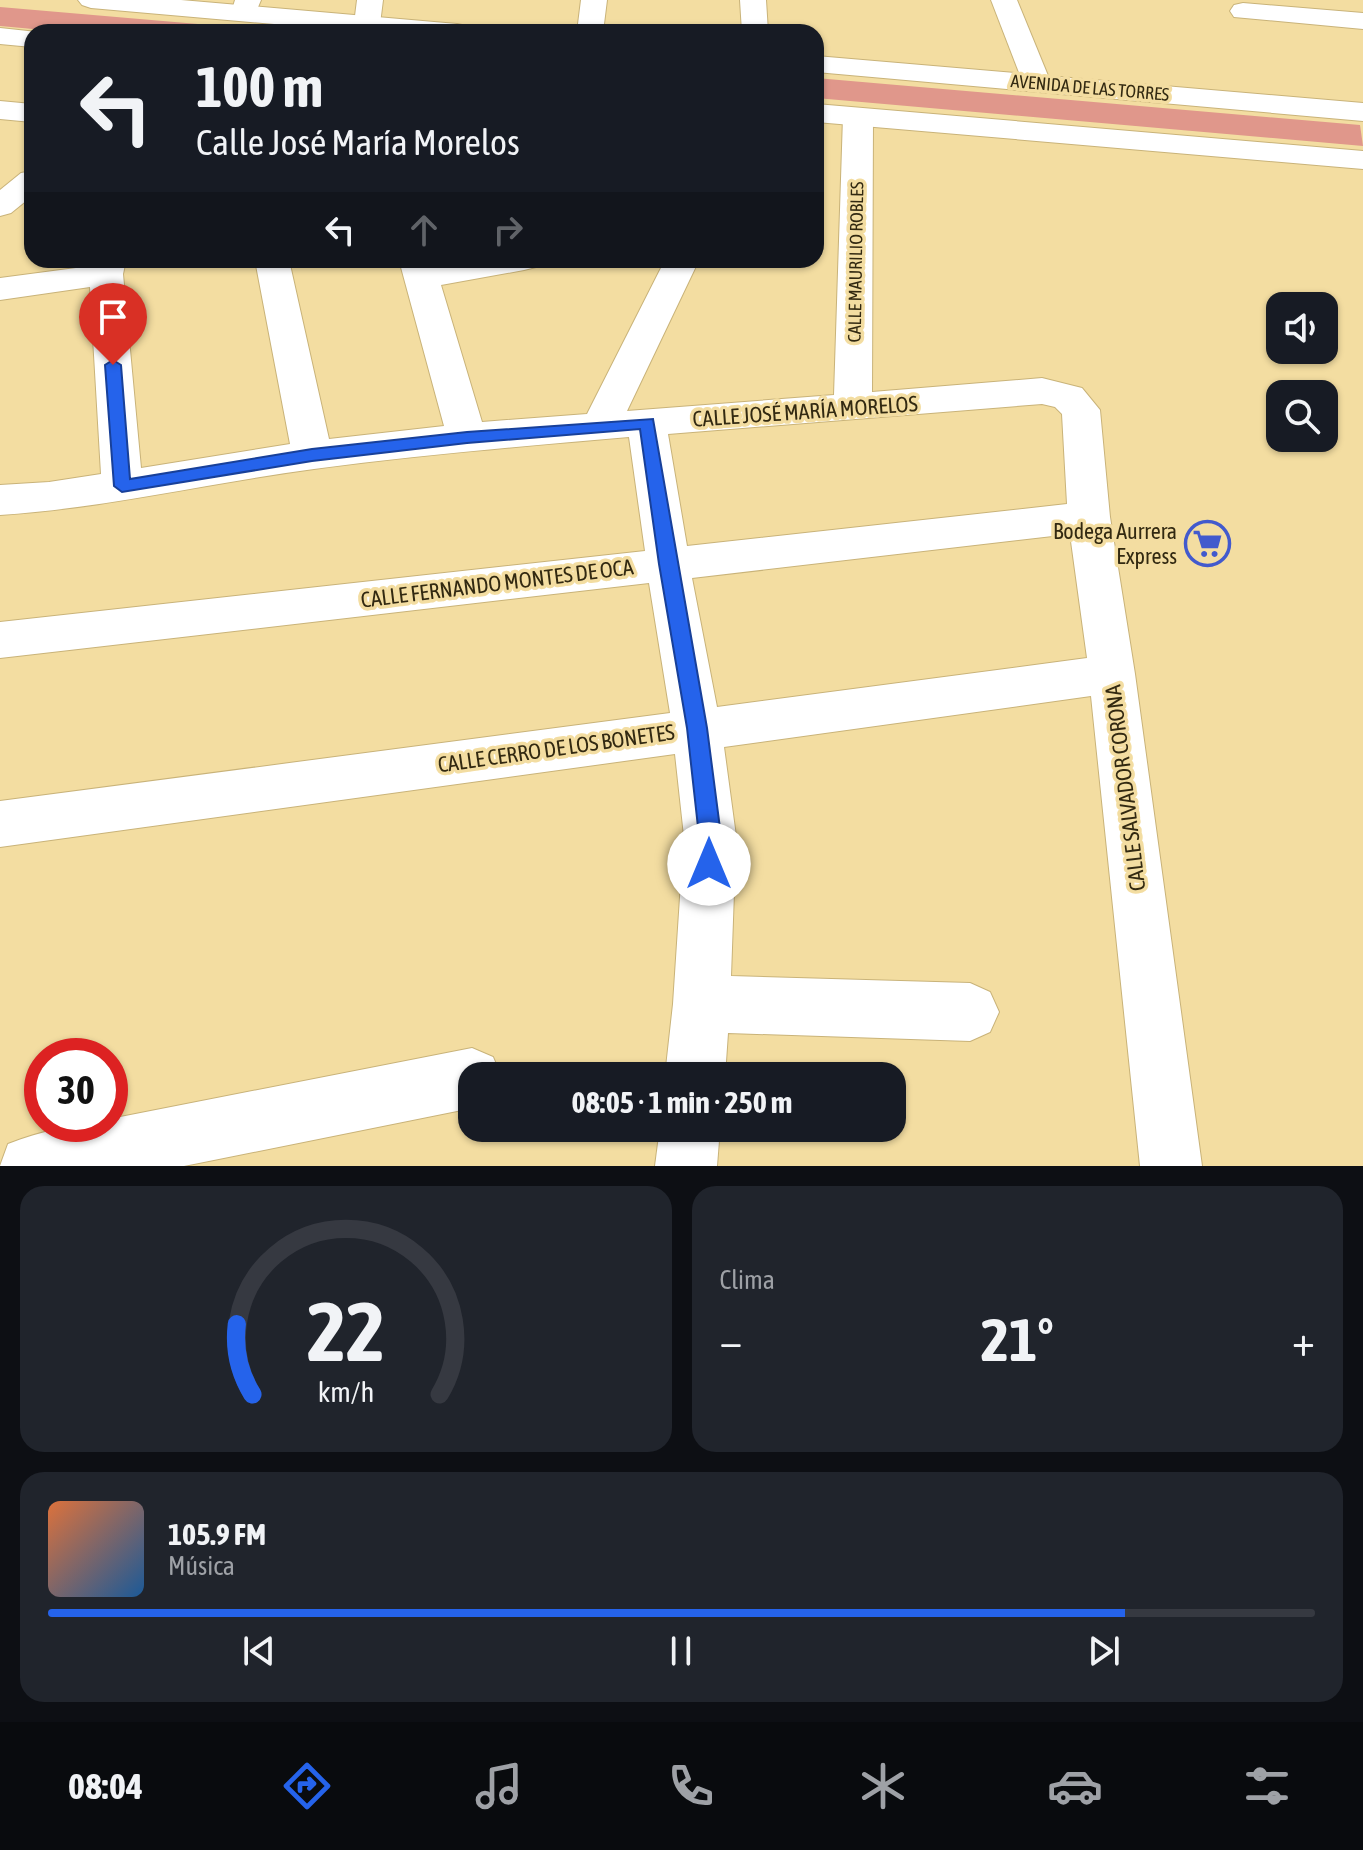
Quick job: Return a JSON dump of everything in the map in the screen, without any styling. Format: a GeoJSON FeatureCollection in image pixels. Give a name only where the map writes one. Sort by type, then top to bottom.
{"type":"FeatureCollection","features":[{"type":"Feature","properties":{"kind":"street"},"geometry":{"type":"LineString","coordinates":[[91,0],[368,12],[421,24]]}},
{"type":"Feature","properties":{"kind":"street"},"geometry":{"type":"LineString","coordinates":[[591,24],[594,0]]}},
{"type":"Feature","properties":{"kind":"street"},"geometry":{"type":"LineString","coordinates":[[753,0],[754,24]]}},
{"type":"Feature","properties":{"kind":"street"},"geometry":{"type":"LineString","coordinates":[[1004,0],[1037,83]]}},
{"type":"Feature","properties":{"kind":"street"},"geometry":{"type":"LineString","coordinates":[[1243,11],[1363,21]]}},
{"type":"Feature","properties":{"kind":"street"},"geometry":{"type":"LineString","coordinates":[[0,36],[24,38]]}},
{"type":"Feature","properties":{"kind":"street","name":"AVENIDA DE LAS TORRES"},"geometry":{"type":"LineString","coordinates":[[824,65],[1363,112]]}},
{"type":"Feature","properties":{"kind":"street"},"geometry":{"type":"LineString","coordinates":[[1299,107],[1321,116],[1336,136],[1332,146],[1308,155]]}},
{"type":"Feature","properties":{"kind":"street"},"geometry":{"type":"LineString","coordinates":[[0,110],[24,112]]}},
{"type":"Feature","properties":{"kind":"street"},"geometry":{"type":"LineString","coordinates":[[824,114],[1363,160]]}},
{"type":"Feature","properties":{"kind":"street","name":"CALLE MAURILIO ROBLES"},"geometry":{"type":"LineString","coordinates":[[853,407],[858,117]]}},
{"type":"Feature","properties":{"kind":"street"},"geometry":{"type":"LineString","coordinates":[[0,173],[24,178]]}},
{"type":"Feature","properties":{"kind":"street"},"geometry":{"type":"LineString","coordinates":[[0,206],[24,186]]}},
{"type":"Feature","properties":{"kind":"street"},"geometry":{"type":"LineString","coordinates":[[0,289],[103,268]]}},
{"type":"Feature","properties":{"kind":"street"},"geometry":{"type":"LineString","coordinates":[[108,268],[122,486]]}},
{"type":"Feature","properties":{"kind":"street"},"geometry":{"type":"LineString","coordinates":[[274,268],[312,455]]}},
{"type":"Feature","properties":{"kind":"street"},"geometry":{"type":"LineString","coordinates":[[679,268],[624,425],[668,564],[697,728],[710,836],[696,1062]]}},
{"type":"Feature","properties":{"kind":"street"},"geometry":{"type":"LineString","coordinates":[[418,269],[467,437]]}},
{"type":"Feature","properties":{"kind":"street","name":"CALLE JOSÉ MARÍA MORELOS"},"geometry":{"type":"LineString","coordinates":[[0,500],[122,486],[312,455],[467,437],[1042,391],[1068,397],[1081,410]]}},
{"type":"Feature","properties":{"kind":"street","name":"CALLE SALVADOR CORONA"},"geometry":{"type":"LineString","coordinates":[[1081,410],[1089,517],[1112,674],[1171,1166]]}},
{"type":"Feature","properties":{"kind":"street","name":"CALLE FERNANDO MONTES DE OCA"},"geometry":{"type":"LineString","coordinates":[[0,640],[1089,517]]}},
{"type":"Feature","properties":{"kind":"street","name":"CALLE CERRO DE LOS BONETES"},"geometry":{"type":"LineString","coordinates":[[0,824],[1112,674]]}},
{"type":"Feature","properties":{"kind":"street"},"geometry":{"type":"LineString","coordinates":[[702,1004],[970,1012]]}},
{"type":"Feature","properties":{"kind":"street"},"geometry":{"type":"LineString","coordinates":[[30,1166],[458,1081]]}},
{"type":"Feature","properties":{"kind":"street"},"geometry":{"type":"LineString","coordinates":[[686,1166],[689,1142]]}},
{"type":"Feature","properties":{"kind":"shaded area"},"geometry":{"type":"Polygon","coordinates":[[[0,7],[199,24],[24,24],[24,28],[0,26],[0,7]]]}},
{"type":"Feature","properties":{"kind":"shaded area"},"geometry":{"type":"Polygon","coordinates":[[[824,79],[1360,125],[1363,146],[824,99],[824,79]]]}},
{"type":"Feature","properties":{"kind":"place","name":"Bodega Aurrera Express"},"geometry":{"type":"Point","coordinates":[1208,544]}},
{"type":"Feature","properties":{"kind":"route"},"geometry":{"type":"LineString","coordinates":[[113,365],[122,486],[312,455],[467,437],[647,423],[697,728],[710,836],[709,864]]}}]}
